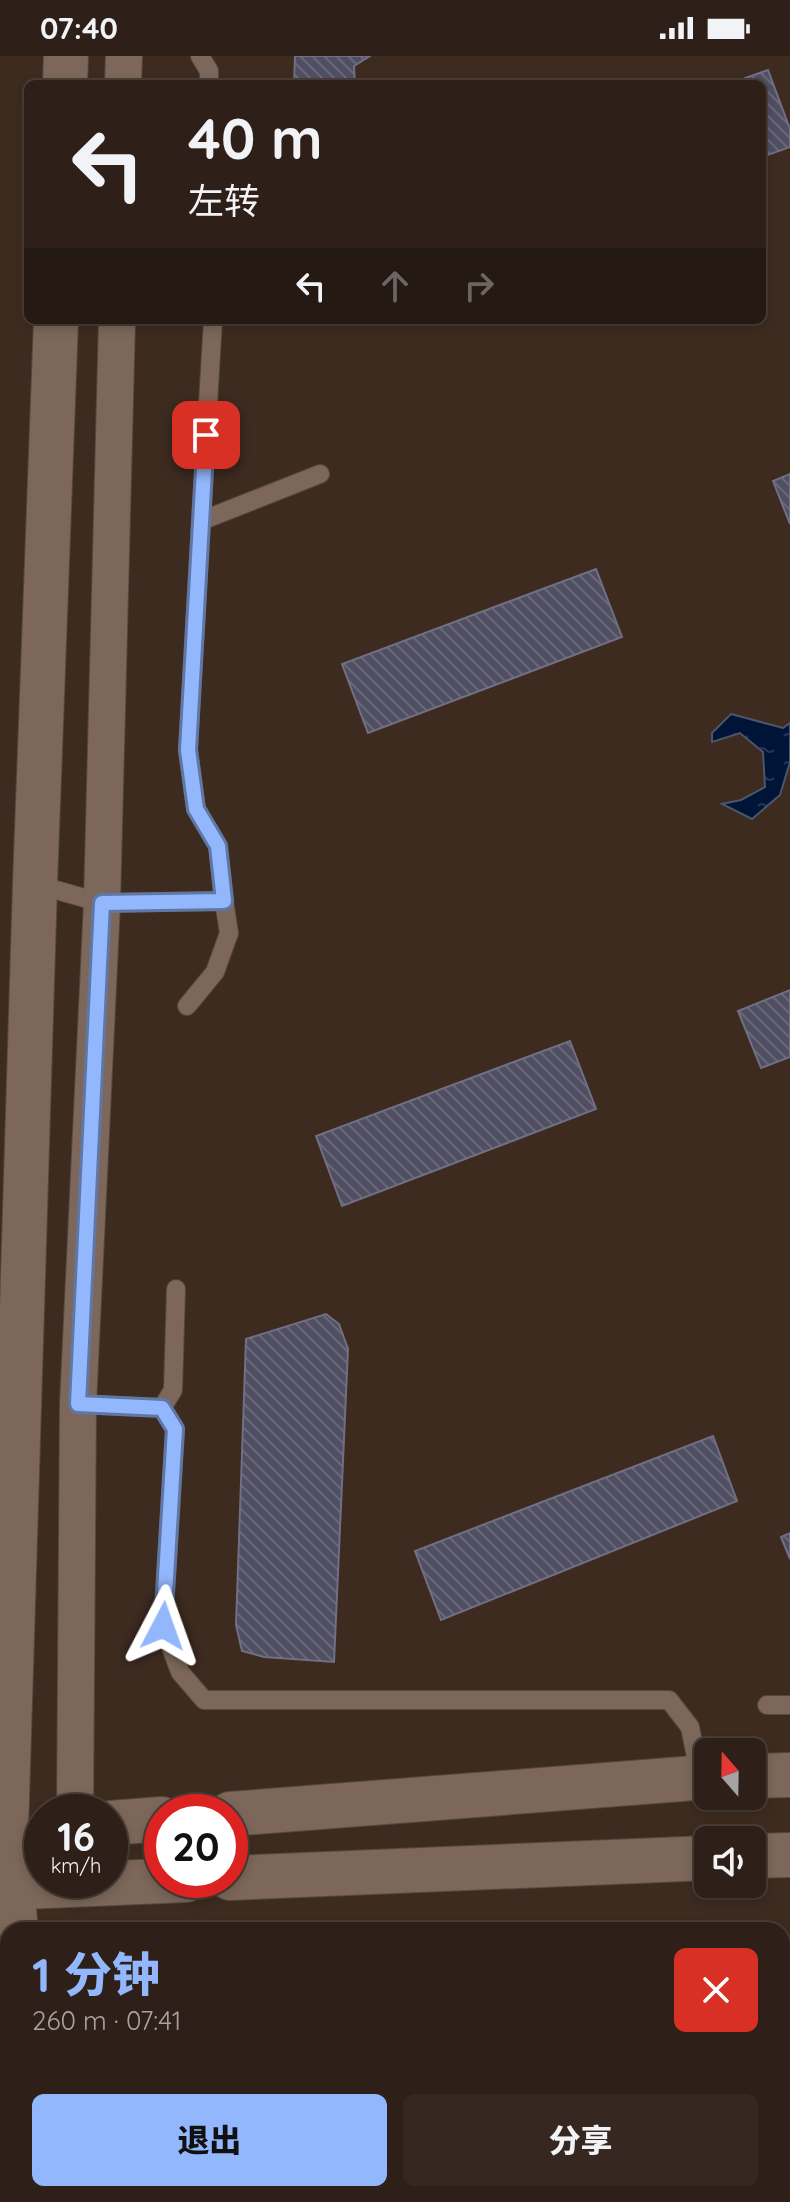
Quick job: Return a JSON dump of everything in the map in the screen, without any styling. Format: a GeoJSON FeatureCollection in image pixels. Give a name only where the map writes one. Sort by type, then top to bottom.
{"type":"FeatureCollection","features":[{"type":"Feature","properties":{"kind":"street"},"geometry":{"type":"LineString","coordinates":[[65,80],[66,56]]}},
{"type":"Feature","properties":{"kind":"street"},"geometry":{"type":"LineString","coordinates":[[123,80],[124,56]]}},
{"type":"Feature","properties":{"kind":"street"},"geometry":{"type":"LineString","coordinates":[[14,1922],[6,1888],[16,1830],[35,884],[56,324]]}},
{"type":"Feature","properties":{"kind":"street"},"geometry":{"type":"LineString","coordinates":[[75,1794],[78,1404],[102,903],[117,324]]}},
{"type":"Feature","properties":{"kind":"street"},"geometry":{"type":"LineString","coordinates":[[766,1776],[790,1775]]}},
{"type":"Feature","properties":{"kind":"street"},"geometry":{"type":"LineString","coordinates":[[248,1813],[694,1778]]}},
{"type":"Feature","properties":{"kind":"street"},"geometry":{"type":"LineString","coordinates":[[766,1856],[790,1855]]}},
{"type":"Feature","properties":{"kind":"street"},"geometry":{"type":"LineString","coordinates":[[248,1877],[694,1859]]}},
{"type":"Feature","properties":{"kind":"lane"},"geometry":{"type":"LineString","coordinates":[[200,56],[209,71],[209,80]]}},
{"type":"Feature","properties":{"kind":"lane"},"geometry":{"type":"LineString","coordinates":[[187,1006],[215,972],[229,933],[218,846],[196,809],[188,750],[213,324]]}},
{"type":"Feature","properties":{"kind":"lane"},"geometry":{"type":"LineString","coordinates":[[201,521],[320,474]]}},
{"type":"Feature","properties":{"kind":"lane"},"geometry":{"type":"LineString","coordinates":[[35,884],[102,903],[224,901]]}},
{"type":"Feature","properties":{"kind":"lane"},"geometry":{"type":"LineString","coordinates":[[162,1408],[173,1390],[176,1289]]}},
{"type":"Feature","properties":{"kind":"lane"},"geometry":{"type":"LineString","coordinates":[[78,1404],[162,1408]]}},
{"type":"Feature","properties":{"kind":"lane"},"geometry":{"type":"LineString","coordinates":[[162,1408],[175,1429],[163,1626],[180,1672],[204,1700],[669,1700],[690,1727],[694,1741]]}},
{"type":"Feature","properties":{"kind":"lane"},"geometry":{"type":"LineString","coordinates":[[767,1705],[790,1705]]}},
{"type":"Feature","properties":{"kind":"water"},"geometry":{"type":"Polygon","coordinates":[[[731,714],[783,728],[790,723],[790,762],[780,795],[752,819],[722,804],[741,800],[765,787],[763,752],[740,733],[712,742],[712,733],[731,714]]]}},
{"type":"Feature","properties":{"kind":"building"},"geometry":{"type":"Polygon","coordinates":[[[295,56],[370,56],[354,66],[355,80],[294,80],[295,56]]]}},
{"type":"Feature","properties":{"kind":"building"},"geometry":{"type":"Polygon","coordinates":[[[768,70],[790,129],[790,147],[766,156],[766,80],[740,80],[768,70]]]}},
{"type":"Feature","properties":{"kind":"building"},"geometry":{"type":"Polygon","coordinates":[[[790,474],[790,524],[773,481],[790,474]]]}},
{"type":"Feature","properties":{"kind":"building"},"geometry":{"type":"Polygon","coordinates":[[[596,569],[622,637],[368,733],[342,664],[596,569]]]}},
{"type":"Feature","properties":{"kind":"building"},"geometry":{"type":"Polygon","coordinates":[[[790,990],[790,1057],[761,1068],[738,1011],[790,990]]]}},
{"type":"Feature","properties":{"kind":"building"},"geometry":{"type":"Polygon","coordinates":[[[570,1041],[596,1109],[342,1206],[316,1136],[570,1041]]]}},
{"type":"Feature","properties":{"kind":"building"},"geometry":{"type":"Polygon","coordinates":[[[326,1314],[339,1324],[348,1349],[334,1662],[264,1657],[242,1651],[236,1625],[246,1339],[326,1314]]]}},
{"type":"Feature","properties":{"kind":"building"},"geometry":{"type":"Polygon","coordinates":[[[713,1436],[737,1501],[441,1620],[415,1551],[713,1436]]]}},
{"type":"Feature","properties":{"kind":"building"},"geometry":{"type":"Polygon","coordinates":[[[790,1533],[790,1559],[781,1537],[790,1533]]]}},
{"type":"Feature","properties":{"kind":"route"},"geometry":{"type":"LineString","coordinates":[[163,1626],[175,1429],[162,1408],[78,1404],[102,903],[224,901],[218,846],[196,809],[188,750],[206,435]]}}]}
